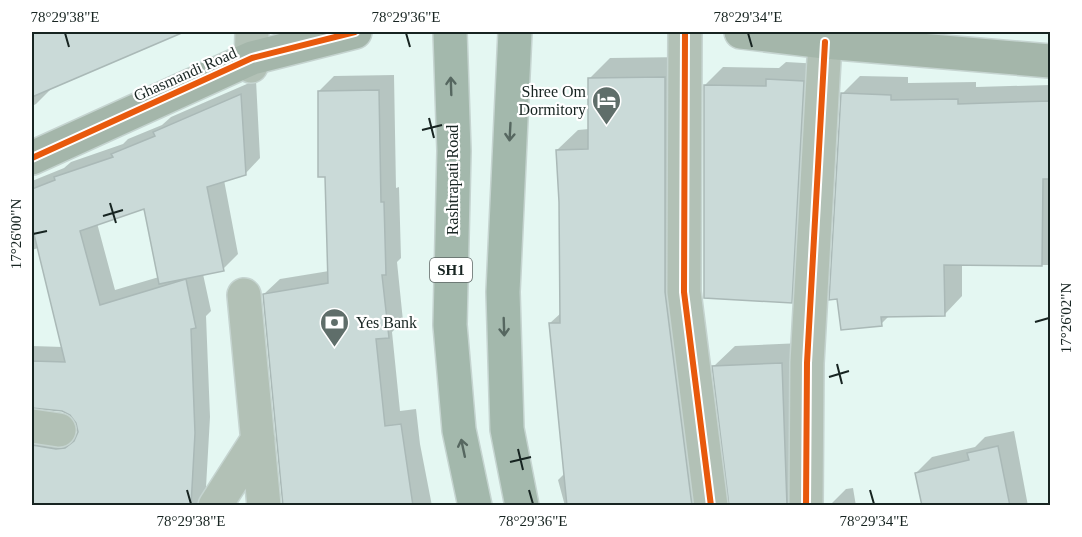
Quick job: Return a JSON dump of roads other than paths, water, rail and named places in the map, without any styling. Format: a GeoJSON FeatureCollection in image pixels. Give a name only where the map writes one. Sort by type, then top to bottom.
{"type":"FeatureCollection","features":[{"type":"Feature","properties":{"kind":"main road","name":"Rashtrapati Road"},"geometry":{"type":"LineString","coordinates":[[450,32],[453,151],[450,325],[459,430],[475,506]]}},
{"type":"Feature","properties":{"kind":"main road"},"geometry":{"type":"LineString","coordinates":[[515,32],[503,291],[507,429],[522,506]]}},
{"type":"Feature","properties":{"kind":"street","name":"Ghasmandi Road"},"geometry":{"type":"LineString","coordinates":[[32,158],[252,52],[355,32]]}},
{"type":"Feature","properties":{"kind":"street"},"geometry":{"type":"LineString","coordinates":[[684,32],[684,292],[711,506]]}},
{"type":"Feature","properties":{"kind":"street"},"geometry":{"type":"LineString","coordinates":[[741,32],[825,42],[1050,61]]}},
{"type":"Feature","properties":{"kind":"street"},"geometry":{"type":"LineString","coordinates":[[806,506],[807,363],[825,42]]}},
{"type":"Feature","properties":{"kind":"street"},"geometry":{"type":"LineString","coordinates":[[244,295],[264,506]]}},
{"type":"Feature","properties":{"kind":"street"},"geometry":{"type":"LineString","coordinates":[[215,506],[258,439]]}},
{"type":"Feature","properties":{"kind":"place","name":"Shree Om Dormitory"},"geometry":{"type":"Point","coordinates":[607,126]}},
{"type":"Feature","properties":{"kind":"place","name":"Yes Bank"},"geometry":{"type":"Point","coordinates":[335,348]}}]}
